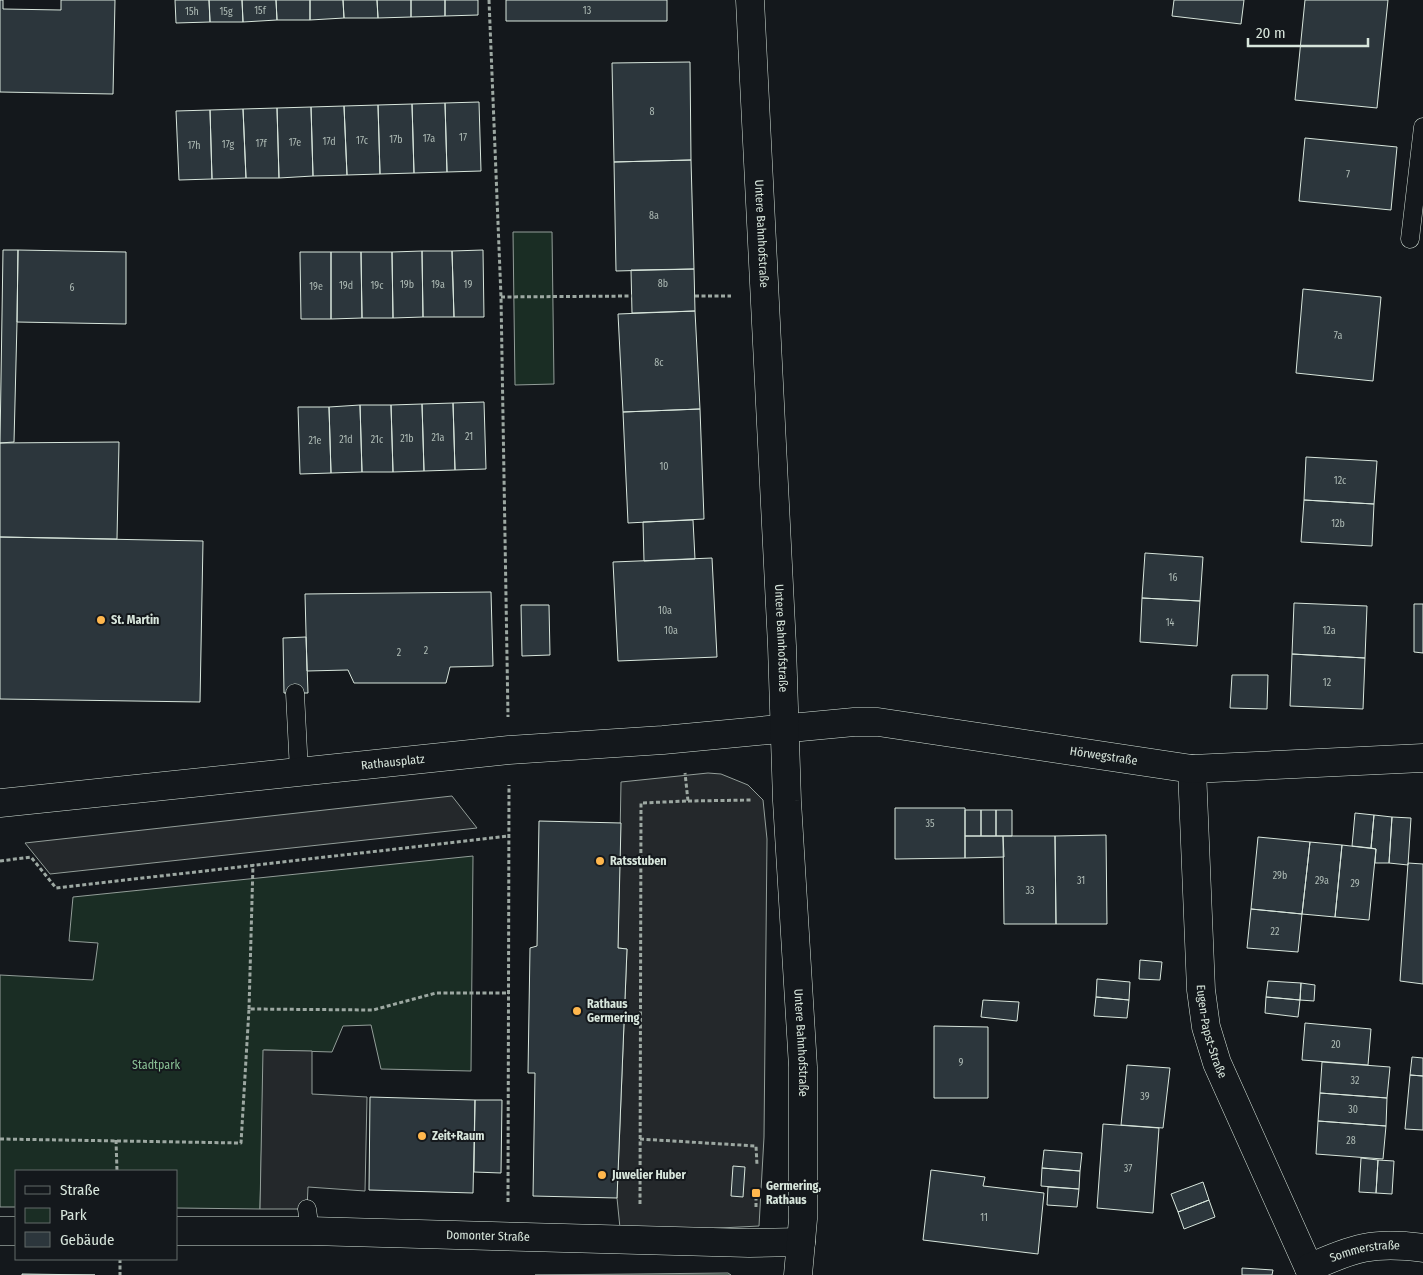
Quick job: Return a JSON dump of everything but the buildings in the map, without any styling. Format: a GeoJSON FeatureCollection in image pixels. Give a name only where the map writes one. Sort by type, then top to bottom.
{"type":"FeatureCollection","features":[{"type":"Feature","properties":{"kind":"street","name":"Untere Bahnhofstraße"},"geometry":{"type":"LineString","coordinates":[[750,0],[787,801],[803,1066],[804,1166],[798,1275]]}},
{"type":"Feature","properties":{"kind":"street","name":"Hörwegstraße"},"geometry":{"type":"LineString","coordinates":[[785,727],[878,722],[1192,769],[1423,758]]}},
{"type":"Feature","properties":{"kind":"street","name":"Rathausplatz"},"geometry":{"type":"LineString","coordinates":[[0,803],[509,750],[684,738],[785,727]]}},
{"type":"Feature","properties":{"kind":"street","name":"Eugen-Papst-Straße"},"geometry":{"type":"LineString","coordinates":[[1192,769],[1201,990],[1206,1028],[1217,1064],[1311,1271]]}},
{"type":"Feature","properties":{"kind":"street","name":"Domonter Straße"},"geometry":{"type":"LineString","coordinates":[[178,1231],[309,1220],[508,1237],[801,1242]]}},
{"type":"Feature","properties":{"kind":"street"},"geometry":{"type":"LineString","coordinates":[[0,1230],[15,1231]]}},
{"type":"Feature","properties":{"kind":"street","name":"Sommerstraße"},"geometry":{"type":"LineString","coordinates":[[1311,1271],[1344,1252],[1375,1244],[1395,1244],[1423,1248]]}},
{"type":"Feature","properties":{"kind":"lane"},"geometry":{"type":"LineString","coordinates":[[1410,239],[1423,127]]}},
{"type":"Feature","properties":{"kind":"lane"},"geometry":{"type":"LineString","coordinates":[[295,693],[299,771]]}},
{"type":"Feature","properties":{"kind":"path"},"geometry":{"type":"LineString","coordinates":[[489,0],[500,297],[509,750],[508,1237]]}},
{"type":"Feature","properties":{"kind":"path"},"geometry":{"type":"LineString","coordinates":[[500,297],[632,296]]}},
{"type":"Feature","properties":{"kind":"path"},"geometry":{"type":"LineString","coordinates":[[695,296],[706,296]]}},
{"type":"Feature","properties":{"kind":"path"},"geometry":{"type":"LineString","coordinates":[[684,738],[688,801]]}},
{"type":"Feature","properties":{"kind":"path"},"geometry":{"type":"LineString","coordinates":[[640,1206],[641,803],[787,801]]}},
{"type":"Feature","properties":{"kind":"path"},"geometry":{"type":"LineString","coordinates":[[0,860],[31,857],[56,888],[509,836]]}},
{"type":"Feature","properties":{"kind":"path"},"geometry":{"type":"LineString","coordinates":[[0,1139],[241,1143],[249,1009],[253,864]]}},
{"type":"Feature","properties":{"kind":"path"},"geometry":{"type":"LineString","coordinates":[[249,1009],[373,1010],[436,993],[509,993]]}},
{"type":"Feature","properties":{"kind":"path"},"geometry":{"type":"LineString","coordinates":[[640,1139],[756,1146],[757,1165]]}},
{"type":"Feature","properties":{"kind":"path"},"geometry":{"type":"LineString","coordinates":[[116,1140],[117,1170]]}},
{"type":"Feature","properties":{"kind":"path"},"geometry":{"type":"LineString","coordinates":[[120,1260],[120,1275]]}},
{"type":"Feature","properties":{"kind":"green space"},"geometry":{"type":"Polygon","coordinates":[[[513,232],[552,232],[554,384],[515,385],[513,232]]]}},
{"type":"Feature","properties":{"kind":"green space","name":"Stadtpark"},"geometry":{"type":"Polygon","coordinates":[[[473,856],[471,1071],[381,1069],[371,1025],[343,1026],[332,1052],[264,1050],[260,1209],[178,1208],[178,1170],[15,1170],[15,1207],[0,1207],[0,975],[93,980],[98,943],[69,941],[73,897],[473,856]]]}},
{"type":"Feature","properties":{"kind":"green space"},"geometry":{"type":"Polygon","coordinates":[[[728,1273],[731,1275],[535,1275],[728,1273]]]}},
{"type":"Feature","properties":{"kind":"shaded area"},"geometry":{"type":"Polygon","coordinates":[[[708,773],[721,774],[748,785],[763,800],[767,839],[764,1137],[759,1226],[682,1230],[620,1228],[617,1198],[627,949],[618,948],[621,782],[708,773]]]}},
{"type":"Feature","properties":{"kind":"shaded area"},"geometry":{"type":"Polygon","coordinates":[[[452,796],[477,828],[50,874],[25,843],[452,796]]]}},
{"type":"Feature","properties":{"kind":"shaded area"},"geometry":{"type":"Polygon","coordinates":[[[263,1050],[312,1051],[312,1094],[367,1097],[365,1191],[308,1187],[307,1209],[260,1209],[263,1050]]]}},
{"type":"Feature","properties":{"kind":"place","name":"St. Martin"},"geometry":{"type":"Point","coordinates":[101,620]}},
{"type":"Feature","properties":{"kind":"place","name":"Ratsstuben"},"geometry":{"type":"Point","coordinates":[600,861]}},
{"type":"Feature","properties":{"kind":"place","name":"Rathaus Germering"},"geometry":{"type":"Point","coordinates":[577,1011]}},
{"type":"Feature","properties":{"kind":"place","name":"Zeit+Raum"},"geometry":{"type":"Point","coordinates":[422,1136]}},
{"type":"Feature","properties":{"kind":"place","name":"Juwelier Huber"},"geometry":{"type":"Point","coordinates":[602,1175]}},
{"type":"Feature","properties":{"kind":"place","name":"Germering, Rathaus"},"geometry":{"type":"Point","coordinates":[756,1193]}}]}
